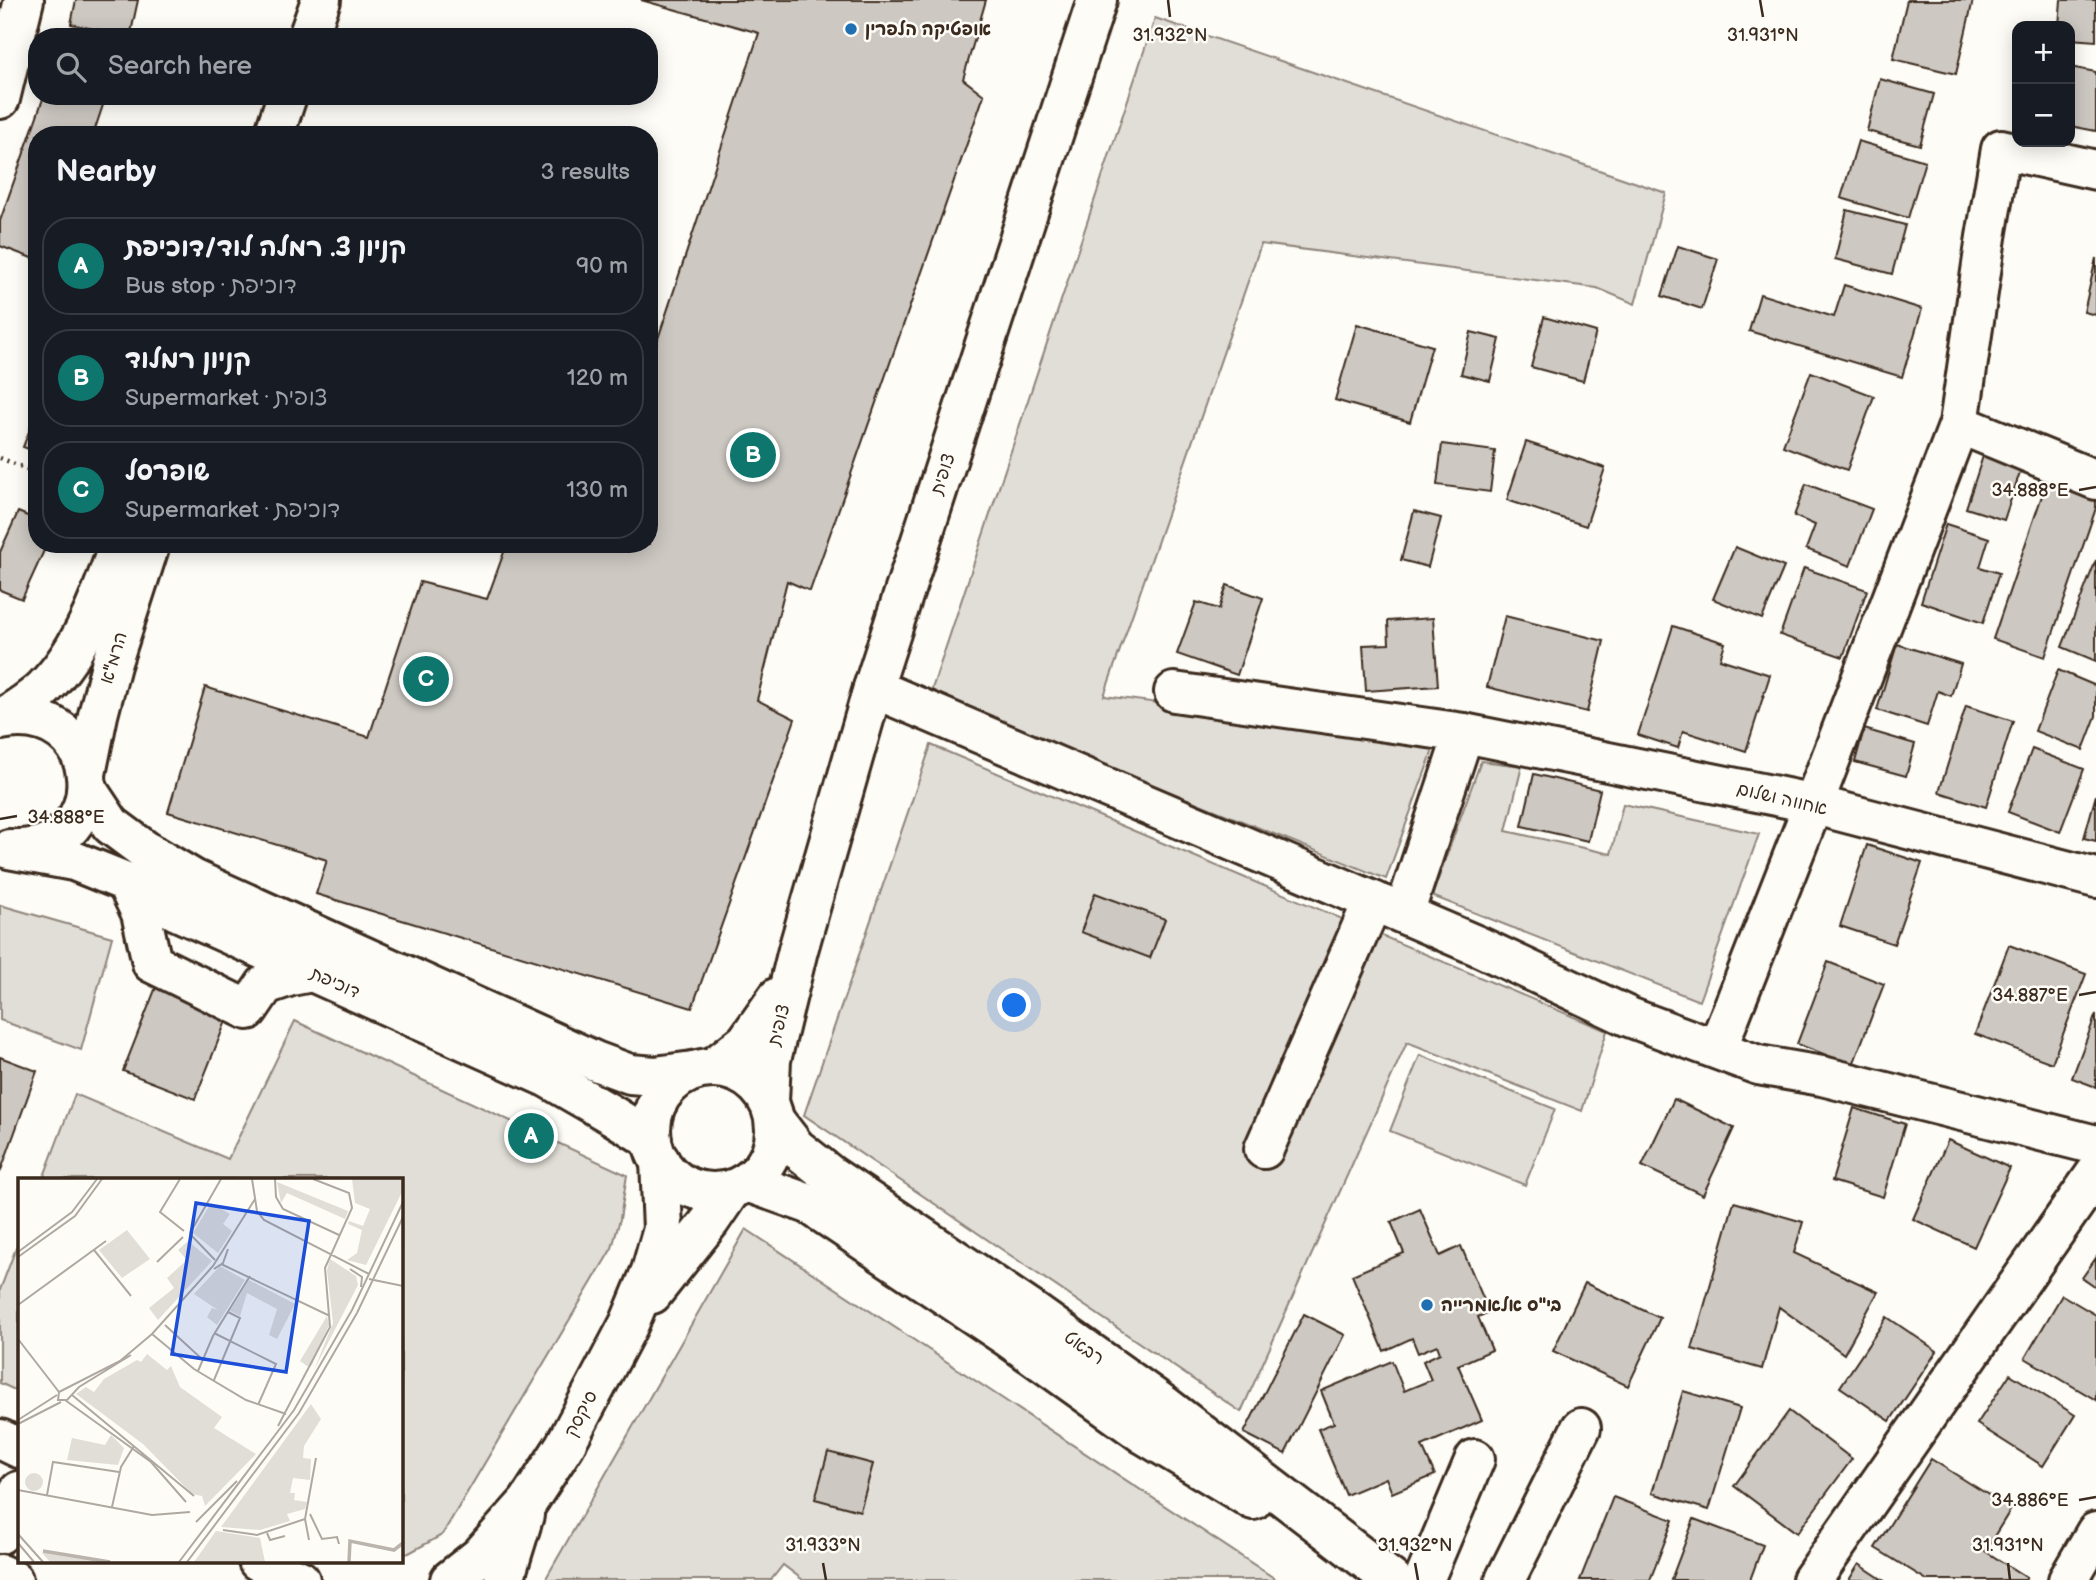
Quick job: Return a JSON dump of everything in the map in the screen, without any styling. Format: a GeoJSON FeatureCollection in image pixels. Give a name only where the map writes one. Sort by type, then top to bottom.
{"type":"FeatureCollection","features":[{"type":"Feature","properties":{"kind":"street"},"geometry":{"type":"LineString","coordinates":[[0,99],[24,0]]}},
{"type":"Feature","properties":{"kind":"street"},"geometry":{"type":"LineString","coordinates":[[311,28],[321,0]]}},
{"type":"Feature","properties":{"kind":"street","name":"צופית"},"geometry":{"type":"LineString","coordinates":[[772,1111],[771,1060],[798,950],[873,688],[1097,0]]}},
{"type":"Feature","properties":{"kind":"street"},"geometry":{"type":"LineString","coordinates":[[277,126],[284,105]]}},
{"type":"Feature","properties":{"kind":"street"},"geometry":{"type":"LineString","coordinates":[[1717,1049],[1959,424],[2001,149],[2096,170]]}},
{"type":"Feature","properties":{"kind":"street"},"geometry":{"type":"LineString","coordinates":[[1959,424],[2096,480]]}},
{"type":"Feature","properties":{"kind":"street","name":"הרמ\"א"},"geometry":{"type":"LineString","coordinates":[[0,720],[44,688],[66,661],[89,622],[116,553]]}},
{"type":"Feature","properties":{"kind":"street","name":"הרמ\"א"},"geometry":{"type":"LineString","coordinates":[[5,847],[31,849],[51,842],[69,829],[81,811],[98,715],[147,553]]}},
{"type":"Feature","properties":{"kind":"street"},"geometry":{"type":"LineString","coordinates":[[873,688],[1388,907],[1629,1017],[1758,1065],[1822,1076],[2096,1145]]}},
{"type":"Feature","properties":{"kind":"street","name":"אחווה ושלום"},"geometry":{"type":"LineString","coordinates":[[1174,692],[1464,733],[1813,805],[2096,878]]}},
{"type":"Feature","properties":{"kind":"street","name":"דוכיפת"},"geometry":{"type":"LineString","coordinates":[[0,720],[19,717],[38,719],[56,727],[70,739],[81,755],[87,782],[111,825],[146,851],[193,879],[595,1061],[630,1074],[655,1076],[704,1069]]}},
{"type":"Feature","properties":{"kind":"street"},"geometry":{"type":"LineString","coordinates":[[1265,1149],[1388,907],[1464,733]]}},
{"type":"Feature","properties":{"kind":"street","name":"דוכיפת"},"geometry":{"type":"LineString","coordinates":[[5,847],[74,861],[126,882],[177,911],[548,1078],[656,1151]]}},
{"type":"Feature","properties":{"kind":"street"},"geometry":{"type":"LineString","coordinates":[[126,882],[141,913],[152,963],[248,1010],[265,985],[313,972]]}},
{"type":"Feature","properties":{"kind":"street","name":"צופית"},"geometry":{"type":"LineString","coordinates":[[704,1069],[746,1042],[775,1003],[798,950]]}},
{"type":"Feature","properties":{"kind":"street"},"geometry":{"type":"LineString","coordinates":[[704,1069],[731,1070],[746,1077],[759,1087],[772,1111],[775,1139],[770,1156],[760,1171],[739,1186],[715,1192],[698,1191],[670,1174],[656,1151],[651,1123],[656,1106],[665,1091],[678,1079],[704,1069]]}},
{"type":"Feature","properties":{"kind":"street","name":"רבאט"},"geometry":{"type":"LineString","coordinates":[[772,1111],[796,1148],[830,1175],[1029,1309],[1166,1406],[1392,1580]]}},
{"type":"Feature","properties":{"kind":"street","name":"סיקסק"},"geometry":{"type":"LineString","coordinates":[[450,1580],[480,1556],[528,1502],[565,1445],[629,1324],[651,1271],[663,1229],[656,1151]]}},
{"type":"Feature","properties":{"kind":"street"},"geometry":{"type":"LineString","coordinates":[[1812,1580],[2096,1173]]}},
{"type":"Feature","properties":{"kind":"street","name":"רבאט"},"geometry":{"type":"LineString","coordinates":[[739,1186],[809,1204],[1009,1338],[1145,1435],[1385,1580]]}},
{"type":"Feature","properties":{"kind":"street","name":"סיקסק"},"geometry":{"type":"LineString","coordinates":[[629,1324],[739,1186]]}},
{"type":"Feature","properties":{"kind":"street"},"geometry":{"type":"LineString","coordinates":[[1505,1580],[1581,1428]]}},
{"type":"Feature","properties":{"kind":"street"},"geometry":{"type":"LineString","coordinates":[[0,1439],[18,1448]]}},
{"type":"Feature","properties":{"kind":"street"},"geometry":{"type":"LineString","coordinates":[[1424,1580],[1475,1459]]}},
{"type":"Feature","properties":{"kind":"street"},"geometry":{"type":"LineString","coordinates":[[0,1534],[18,1493]]}},
{"type":"Feature","properties":{"kind":"street","name":"סיקסק"},"geometry":{"type":"LineString","coordinates":[[504,1580],[528,1502]]}},
{"type":"Feature","properties":{"kind":"street"},"geometry":{"type":"LineString","coordinates":[[2068,1580],[2096,1532]]}},
{"type":"Feature","properties":{"kind":"street"},"geometry":{"type":"LineString","coordinates":[[260,1562],[298,1580]]}},
{"type":"Feature","properties":{"kind":"street"},"geometry":{"type":"LineString","coordinates":[[0,1574],[13,1580]]}},
{"type":"Feature","properties":{"kind":"path"},"geometry":{"type":"LineString","coordinates":[[0,458],[28,469]]}},
{"type":"Feature","properties":{"kind":"shaded area"},"geometry":{"type":"Polygon","coordinates":[[[1155,18],[1666,193],[1635,304],[1597,288],[1261,244],[1104,696],[1437,739],[1386,879],[930,695],[1155,18]]]}},
{"type":"Feature","properties":{"kind":"shaded area"},"geometry":{"type":"Polygon","coordinates":[[[931,745],[1607,1031],[1582,1111],[1407,1042],[1241,1412],[804,1115],[931,745]]]}},
{"type":"Feature","properties":{"kind":"shaded area"},"geometry":{"type":"Polygon","coordinates":[[[1481,761],[1522,766],[1506,831],[1611,854],[1623,804],[1759,834],[1699,1001],[1432,896],[1481,761]]]}},
{"type":"Feature","properties":{"kind":"shaded area"},"geometry":{"type":"Polygon","coordinates":[[[0,905],[112,937],[81,1050],[0,1020],[0,905]]]}},
{"type":"Feature","properties":{"kind":"shaded area"},"geometry":{"type":"Polygon","coordinates":[[[295,1021],[627,1175],[612,1248],[442,1535],[409,1553],[402,1555],[402,1178],[43,1178],[75,1094],[228,1159],[295,1021]]]}},
{"type":"Feature","properties":{"kind":"shaded area"},"geometry":{"type":"Polygon","coordinates":[[[1420,1055],[1555,1109],[1525,1185],[1390,1131],[1420,1055]]]}},
{"type":"Feature","properties":{"kind":"shaded area"},"geometry":{"type":"Polygon","coordinates":[[[746,1229],[1277,1580],[803,1580],[783,1565],[771,1580],[545,1580],[746,1229]]]}},
{"type":"Feature","properties":{"kind":"shaded area"},"geometry":{"type":"Polygon","coordinates":[[[18,1243],[18,1392],[0,1383],[0,1290],[18,1243]]]}},
{"type":"Feature","properties":{"kind":"building"},"geometry":{"type":"Polygon","coordinates":[[[76,0],[138,0],[132,28],[89,28],[71,24],[76,0]]]}},
{"type":"Feature","properties":{"kind":"building"},"geometry":{"type":"Polygon","coordinates":[[[641,0],[986,0],[963,79],[984,95],[810,591],[787,581],[757,700],[795,719],[692,1008],[316,894],[327,860],[168,812],[205,687],[369,737],[420,582],[487,599],[504,553],[658,553],[658,339],[759,33],[641,0]]]}},
{"type":"Feature","properties":{"kind":"building"},"geometry":{"type":"Polygon","coordinates":[[[1907,0],[1973,0],[1956,74],[1893,59],[1907,0]]]}},
{"type":"Feature","properties":{"kind":"building"},"geometry":{"type":"Polygon","coordinates":[[[2061,0],[2096,0],[2096,41],[2075,39],[2075,21],[2059,21],[2061,0]]]}},
{"type":"Feature","properties":{"kind":"building"},"geometry":{"type":"Polygon","coordinates":[[[2075,68],[2096,72],[2096,131],[2075,127],[2075,68]]]}},
{"type":"Feature","properties":{"kind":"building"},"geometry":{"type":"Polygon","coordinates":[[[1880,79],[1934,94],[1920,145],[1867,131],[1880,79]]]}},
{"type":"Feature","properties":{"kind":"building"},"geometry":{"type":"Polygon","coordinates":[[[41,105],[103,105],[96,126],[33,126],[41,105]]]}},
{"type":"Feature","properties":{"kind":"building"},"geometry":{"type":"Polygon","coordinates":[[[28,141],[28,257],[0,246],[0,221],[28,141]]]}},
{"type":"Feature","properties":{"kind":"building"},"geometry":{"type":"Polygon","coordinates":[[[1858,141],[1925,161],[1908,218],[1841,198],[1858,141]]]}},
{"type":"Feature","properties":{"kind":"building"},"geometry":{"type":"Polygon","coordinates":[[[1847,210],[1905,225],[1892,274],[1835,259],[1847,210]]]}},
{"type":"Feature","properties":{"kind":"building"},"geometry":{"type":"Polygon","coordinates":[[[1678,246],[1718,259],[1702,309],[1662,296],[1678,246]]]}},
{"type":"Feature","properties":{"kind":"building"},"geometry":{"type":"Polygon","coordinates":[[[2096,258],[2096,315],[2084,312],[2096,258]]]}},
{"type":"Feature","properties":{"kind":"building"},"geometry":{"type":"Polygon","coordinates":[[[1844,285],[1922,309],[1902,377],[1749,331],[1760,294],[1834,317],[1844,285]]]}},
{"type":"Feature","properties":{"kind":"building"},"geometry":{"type":"Polygon","coordinates":[[[1544,317],[1596,332],[1583,381],[1531,367],[1544,317]]]}},
{"type":"Feature","properties":{"kind":"building"},"geometry":{"type":"Polygon","coordinates":[[[1357,324],[1432,346],[1410,422],[1335,400],[1357,324]]]}},
{"type":"Feature","properties":{"kind":"building"},"geometry":{"type":"Polygon","coordinates":[[[1471,332],[1500,339],[1490,381],[1461,374],[1471,332]]]}},
{"type":"Feature","properties":{"kind":"building"},"geometry":{"type":"Polygon","coordinates":[[[1811,372],[1874,396],[1847,470],[1783,446],[1811,372]]]}},
{"type":"Feature","properties":{"kind":"building"},"geometry":{"type":"Polygon","coordinates":[[[28,434],[28,449],[23,447],[28,434]]]}},
{"type":"Feature","properties":{"kind":"building"},"geometry":{"type":"Polygon","coordinates":[[[1526,442],[1605,468],[1586,526],[1507,500],[1526,442]]]}},
{"type":"Feature","properties":{"kind":"building"},"geometry":{"type":"Polygon","coordinates":[[[1442,444],[1495,451],[1490,492],[1437,485],[1442,444]]]}},
{"type":"Feature","properties":{"kind":"building"},"geometry":{"type":"Polygon","coordinates":[[[1984,453],[2022,466],[2004,520],[1966,508],[1984,453]]]}},
{"type":"Feature","properties":{"kind":"building"},"geometry":{"type":"Polygon","coordinates":[[[2048,478],[2096,495],[2096,508],[2045,657],[1993,639],[2048,478]]]}},
{"type":"Feature","properties":{"kind":"building"},"geometry":{"type":"Polygon","coordinates":[[[1806,484],[1872,509],[1850,566],[1806,549],[1815,525],[1794,516],[1806,484]]]}},
{"type":"Feature","properties":{"kind":"building"},"geometry":{"type":"Polygon","coordinates":[[[1414,511],[1441,518],[1428,567],[1401,560],[1414,511]]]}},
{"type":"Feature","properties":{"kind":"building"},"geometry":{"type":"Polygon","coordinates":[[[18,512],[28,516],[28,553],[43,553],[22,599],[0,590],[0,552],[18,512]]]}},
{"type":"Feature","properties":{"kind":"building"},"geometry":{"type":"Polygon","coordinates":[[[1946,524],[1989,538],[1980,567],[1999,573],[1983,623],[1921,602],[1946,524]]]}},
{"type":"Feature","properties":{"kind":"building"},"geometry":{"type":"Polygon","coordinates":[[[1735,547],[1784,567],[1762,619],[1713,599],[1735,547]]]}},
{"type":"Feature","properties":{"kind":"building"},"geometry":{"type":"Polygon","coordinates":[[[2096,560],[2096,661],[2062,647],[2096,560]]]}},
{"type":"Feature","properties":{"kind":"building"},"geometry":{"type":"Polygon","coordinates":[[[1804,568],[1867,590],[1843,657],[1780,635],[1804,568]]]}},
{"type":"Feature","properties":{"kind":"building"},"geometry":{"type":"Polygon","coordinates":[[[1227,585],[1263,598],[1237,675],[1177,654],[1196,602],[1219,609],[1227,585]]]}},
{"type":"Feature","properties":{"kind":"building"},"geometry":{"type":"Polygon","coordinates":[[[1505,616],[1604,641],[1587,712],[1487,687],[1505,616]]]}},
{"type":"Feature","properties":{"kind":"building"},"geometry":{"type":"Polygon","coordinates":[[[1433,618],[1438,686],[1366,691],[1363,645],[1389,644],[1388,621],[1433,618]]]}},
{"type":"Feature","properties":{"kind":"building"},"geometry":{"type":"Polygon","coordinates":[[[1673,626],[1725,643],[1720,659],[1770,675],[1746,751],[1683,731],[1678,748],[1638,735],[1673,626]]]}},
{"type":"Feature","properties":{"kind":"building"},"geometry":{"type":"Polygon","coordinates":[[[1897,644],[1961,664],[1951,696],[1938,691],[1927,726],[1877,710],[1897,644]]]}},
{"type":"Feature","properties":{"kind":"building"},"geometry":{"type":"Polygon","coordinates":[[[2058,670],[2096,686],[2096,716],[2083,750],[2035,731],[2058,670]]]}},
{"type":"Feature","properties":{"kind":"building"},"geometry":{"type":"Polygon","coordinates":[[[1966,706],[2013,721],[1986,807],[1939,792],[1966,706]]]}},
{"type":"Feature","properties":{"kind":"building"},"geometry":{"type":"Polygon","coordinates":[[[1864,729],[1915,744],[1906,776],[1855,762],[1864,729]]]}},
{"type":"Feature","properties":{"kind":"building"},"geometry":{"type":"Polygon","coordinates":[[[2032,749],[2084,769],[2060,832],[2008,812],[2032,749]]]}},
{"type":"Feature","properties":{"kind":"building"},"geometry":{"type":"Polygon","coordinates":[[[1534,774],[1600,790],[1588,841],[1522,826],[1534,774]]]}},
{"type":"Feature","properties":{"kind":"building"},"geometry":{"type":"Polygon","coordinates":[[[2096,795],[2096,841],[2084,838],[2096,795]]]}},
{"type":"Feature","properties":{"kind":"building"},"geometry":{"type":"Polygon","coordinates":[[[1867,845],[1922,863],[1894,944],[1840,926],[1867,845]]]}},
{"type":"Feature","properties":{"kind":"building"},"geometry":{"type":"Polygon","coordinates":[[[1095,893],[1165,919],[1150,958],[1081,932],[1095,893]]]}},
{"type":"Feature","properties":{"kind":"building"},"geometry":{"type":"Polygon","coordinates":[[[2009,945],[2086,974],[2052,1063],[1975,1034],[2009,945]]]}},
{"type":"Feature","properties":{"kind":"building"},"geometry":{"type":"Polygon","coordinates":[[[1828,962],[1884,984],[1853,1065],[1797,1044],[1828,962]]]}},
{"type":"Feature","properties":{"kind":"building"},"geometry":{"type":"Polygon","coordinates":[[[158,982],[230,1011],[195,1099],[123,1071],[158,982]]]}},
{"type":"Feature","properties":{"kind":"building"},"geometry":{"type":"Polygon","coordinates":[[[2096,1014],[2096,1087],[2072,1078],[2096,1014]]]}},
{"type":"Feature","properties":{"kind":"building"},"geometry":{"type":"Polygon","coordinates":[[[0,1057],[37,1071],[0,1173],[0,1057]]]}},
{"type":"Feature","properties":{"kind":"building"},"geometry":{"type":"Polygon","coordinates":[[[1674,1099],[1734,1128],[1703,1195],[1642,1166],[1674,1099]]]}},
{"type":"Feature","properties":{"kind":"building"},"geometry":{"type":"Polygon","coordinates":[[[1854,1108],[1905,1124],[1883,1197],[1832,1181],[1854,1108]]]}},
{"type":"Feature","properties":{"kind":"building"},"geometry":{"type":"Polygon","coordinates":[[[1948,1140],[2010,1168],[1974,1247],[1913,1219],[1948,1140]]]}},
{"type":"Feature","properties":{"kind":"building"},"geometry":{"type":"Polygon","coordinates":[[[1734,1202],[1803,1222],[1794,1253],[1878,1292],[1844,1354],[1779,1307],[1762,1369],[1692,1349],[1734,1202]]]}},
{"type":"Feature","properties":{"kind":"building"},"geometry":{"type":"Polygon","coordinates":[[[1420,1209],[1440,1256],[1461,1246],[1489,1312],[1478,1317],[1492,1350],[1458,1365],[1482,1420],[1422,1446],[1435,1475],[1392,1493],[1386,1478],[1346,1495],[1318,1429],[1334,1423],[1321,1391],[1392,1361],[1404,1391],[1431,1380],[1423,1361],[1440,1353],[1437,1345],[1418,1353],[1412,1338],[1384,1351],[1352,1275],[1404,1253],[1391,1222],[1420,1209]]]}},
{"type":"Feature","properties":{"kind":"building"},"geometry":{"type":"Polygon","coordinates":[[[2096,1258],[2096,1288],[2082,1278],[2096,1258]]]}},
{"type":"Feature","properties":{"kind":"building"},"geometry":{"type":"Polygon","coordinates":[[[1585,1283],[1660,1318],[1628,1386],[1553,1351],[1585,1283]]]}},
{"type":"Feature","properties":{"kind":"building"},"geometry":{"type":"Polygon","coordinates":[[[2062,1295],[2096,1315],[2096,1400],[2025,1358],[2062,1295]]]}},
{"type":"Feature","properties":{"kind":"building"},"geometry":{"type":"Polygon","coordinates":[[[1304,1314],[1345,1335],[1285,1454],[1244,1433],[1304,1314]]]}},
{"type":"Feature","properties":{"kind":"building"},"geometry":{"type":"Polygon","coordinates":[[[1887,1317],[1937,1351],[1890,1421],[1840,1387],[1887,1317]]]}},
{"type":"Feature","properties":{"kind":"building"},"geometry":{"type":"Polygon","coordinates":[[[2010,1374],[2075,1415],[2043,1466],[1977,1424],[2010,1374]]]}},
{"type":"Feature","properties":{"kind":"building"},"geometry":{"type":"Polygon","coordinates":[[[1683,1391],[1740,1408],[1709,1510],[1652,1493],[1683,1391]]]}},
{"type":"Feature","properties":{"kind":"building"},"geometry":{"type":"Polygon","coordinates":[[[1789,1411],[1852,1459],[1797,1533],[1734,1486],[1789,1411]]]}},
{"type":"Feature","properties":{"kind":"building"},"geometry":{"type":"Polygon","coordinates":[[[828,1452],[873,1464],[860,1511],[815,1499],[828,1452]]]}},
{"type":"Feature","properties":{"kind":"building"},"geometry":{"type":"Polygon","coordinates":[[[1931,1459],[2011,1509],[1985,1551],[2027,1578],[2025,1580],[1927,1580],[1875,1548],[1931,1459]]]}},
{"type":"Feature","properties":{"kind":"building"},"geometry":{"type":"Polygon","coordinates":[[[1613,1497],[1673,1520],[1650,1580],[1580,1580],[1613,1497]]]}},
{"type":"Feature","properties":{"kind":"building"},"geometry":{"type":"Polygon","coordinates":[[[1694,1519],[1763,1545],[1750,1580],[1671,1580],[1694,1519]]]}},
{"type":"Feature","properties":{"kind":"building"},"geometry":{"type":"Polygon","coordinates":[[[1859,1564],[1883,1580],[1849,1580],[1859,1564]]]}},
{"type":"Feature","properties":{"kind":"place","name":"אופטיקה הלפרין"},"geometry":{"type":"Point","coordinates":[851,29]}},
{"type":"Feature","properties":{"kind":"place","name":"קניון רמלוד"},"geometry":{"type":"Point","coordinates":[753,455]}},
{"type":"Feature","properties":{"kind":"place","name":"שופרסל"},"geometry":{"type":"Point","coordinates":[426,679]}},
{"type":"Feature","properties":{"kind":"place","name":"קניון צ. רמלה לוד/דוכיפת"},"geometry":{"type":"Point","coordinates":[531,1136]}},
{"type":"Feature","properties":{"kind":"place","name":"בי\"ס אלאמרייה"},"geometry":{"type":"Point","coordinates":[1427,1305]}}]}
